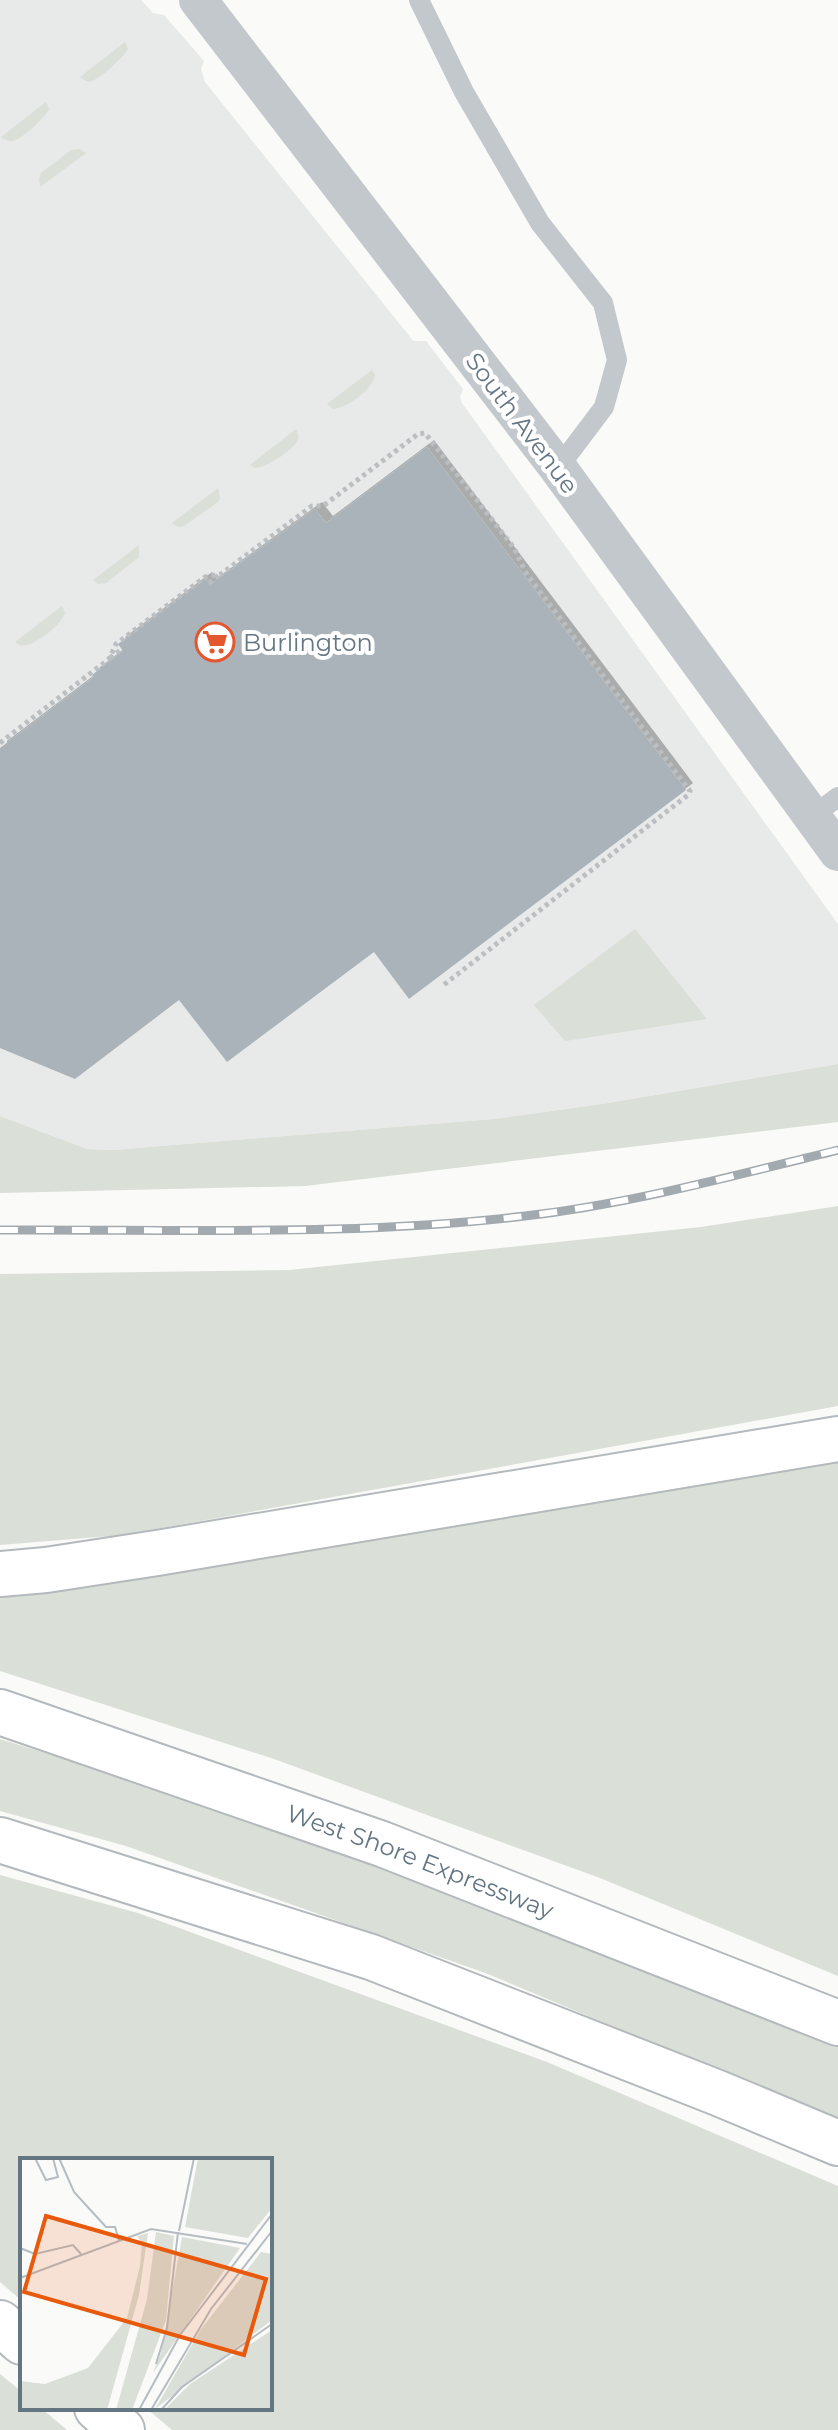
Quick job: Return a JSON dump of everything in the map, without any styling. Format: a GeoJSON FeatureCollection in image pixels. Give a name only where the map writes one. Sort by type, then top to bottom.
{"type":"FeatureCollection","features":[{"type":"Feature","properties":{"kind":"highway"},"geometry":{"type":"LineString","coordinates":[[0,1574],[157,1553],[838,1439]]}},
{"type":"Feature","properties":{"kind":"highway","name":"West Shore Expressway"},"geometry":{"type":"LineString","coordinates":[[0,1712],[382,1844],[838,2023]]}},
{"type":"Feature","properties":{"kind":"highway"},"geometry":{"type":"LineString","coordinates":[[0,1840],[371,1957],[704,2087],[838,2143]]}},
{"type":"Feature","properties":{"kind":"highway"},"geometry":{"type":"LineString","coordinates":[[0,2323],[20,2340]]}},
{"type":"Feature","properties":{"kind":"highway"},"geometry":{"type":"LineString","coordinates":[[99,2410],[122,2430]]}},
{"type":"Feature","properties":{"kind":"street","name":"South Avenue"},"geometry":{"type":"LineString","coordinates":[[198,0],[558,468],[825,807],[838,852]]}},
{"type":"Feature","properties":{"kind":"lane"},"geometry":{"type":"LineString","coordinates":[[419,0],[464,92],[540,223],[603,303],[617,360],[604,407],[558,468]]}},
{"type":"Feature","properties":{"kind":"path"},"geometry":{"type":"LineString","coordinates":[[209,583],[312,506],[323,506],[418,434],[425,433],[514,548],[526,573],[689,786],[688,795],[441,987]]}},
{"type":"Feature","properties":{"kind":"path"},"geometry":{"type":"LineString","coordinates":[[109,659],[116,644],[141,625],[205,577],[221,574]]}},
{"type":"Feature","properties":{"kind":"path"},"geometry":{"type":"LineString","coordinates":[[0,743],[122,649]]}},
{"type":"Feature","properties":{"kind":"shaded area"},"geometry":{"type":"Polygon","coordinates":[[[0,0],[141,0],[153,13],[164,15],[204,61],[201,69],[205,82],[411,338],[426,341],[463,389],[460,397],[462,403],[838,924],[838,1064],[493,1119],[113,1150],[87,1149],[0,1116],[0,0]]]}},
{"type":"Feature","properties":{"kind":"shaded area"},"geometry":{"type":"Polygon","coordinates":[[[125,42],[128,49],[106,72],[90,82],[80,77],[125,42]]]}},
{"type":"Feature","properties":{"kind":"shaded area"},"geometry":{"type":"Polygon","coordinates":[[[46,102],[47,113],[28,132],[13,141],[1,137],[46,102]]]}},
{"type":"Feature","properties":{"kind":"shaded area"},"geometry":{"type":"Polygon","coordinates":[[[80,149],[86,153],[40,187],[41,173],[71,150],[80,149]]]}},
{"type":"Feature","properties":{"kind":"shaded area"},"geometry":{"type":"Polygon","coordinates":[[[372,370],[375,375],[370,386],[358,397],[339,408],[333,409],[327,404],[372,370]]]}},
{"type":"Feature","properties":{"kind":"shaded area"},"geometry":{"type":"Polygon","coordinates":[[[296,429],[298,439],[288,451],[265,465],[255,468],[250,465],[296,429]]]}},
{"type":"Feature","properties":{"kind":"shaded area"},"geometry":{"type":"Polygon","coordinates":[[[218,488],[218,502],[184,526],[178,527],[172,523],[218,488]]]}},
{"type":"Feature","properties":{"kind":"shaded area"},"geometry":{"type":"Polygon","coordinates":[[[139,545],[139,557],[106,583],[98,584],[93,580],[139,545]]]}},
{"type":"Feature","properties":{"kind":"shaded area"},"geometry":{"type":"Polygon","coordinates":[[[62,606],[65,613],[47,634],[27,645],[21,646],[15,642],[62,606]]]}},
{"type":"Feature","properties":{"kind":"shaded area"},"geometry":{"type":"Polygon","coordinates":[[[635,929],[707,1019],[565,1041],[534,1005],[635,929]]]}},
{"type":"Feature","properties":{"kind":"shaded area"},"geometry":{"type":"Polygon","coordinates":[[[838,1064],[838,1122],[305,1186],[0,1193],[0,1116],[87,1149],[113,1150],[493,1119],[838,1064]]]}},
{"type":"Feature","properties":{"kind":"shaded area"},"geometry":{"type":"Polygon","coordinates":[[[838,1206],[838,1406],[123,1535],[0,1545],[0,1274],[289,1270],[701,1227],[838,1206]]]}},
{"type":"Feature","properties":{"kind":"shaded area"},"geometry":{"type":"Polygon","coordinates":[[[838,1459],[838,1976],[600,1878],[274,1759],[0,1671],[0,1586],[838,1459]]]}},
{"type":"Feature","properties":{"kind":"shaded area"},"geometry":{"type":"Polygon","coordinates":[[[0,1739],[317,1843],[838,2040],[838,2121],[488,1974],[126,1846],[0,1811],[0,1739]]]}},
{"type":"Feature","properties":{"kind":"shaded area"},"geometry":{"type":"Polygon","coordinates":[[[0,1875],[138,1913],[547,2062],[838,2186],[838,2430],[172,2430],[148,2410],[272,2410],[272,2158],[20,2158],[20,2299],[0,2282],[0,1875]]]}},
{"type":"Feature","properties":{"kind":"shaded area"},"geometry":{"type":"Polygon","coordinates":[[[0,2374],[20,2390],[20,2410],[43,2410],[67,2430],[0,2430],[0,2374]]]}},
{"type":"Feature","properties":{"kind":"building"},"geometry":{"type":"Polygon","coordinates":[[[427,447],[686,790],[409,999],[374,952],[227,1062],[179,1000],[75,1079],[0,1048],[0,748],[94,677],[92,675],[123,651],[118,644],[205,579],[210,585],[315,509],[326,523],[427,447]]]}},
{"type":"Feature","properties":{"kind":"railway"},"geometry":{"type":"LineString","coordinates":[[0,1230],[339,1229],[474,1221],[616,1202],[838,1150]]}},
{"type":"Feature","properties":{"kind":"place","name":"Burlington"},"geometry":{"type":"Point","coordinates":[215,642]}}]}
